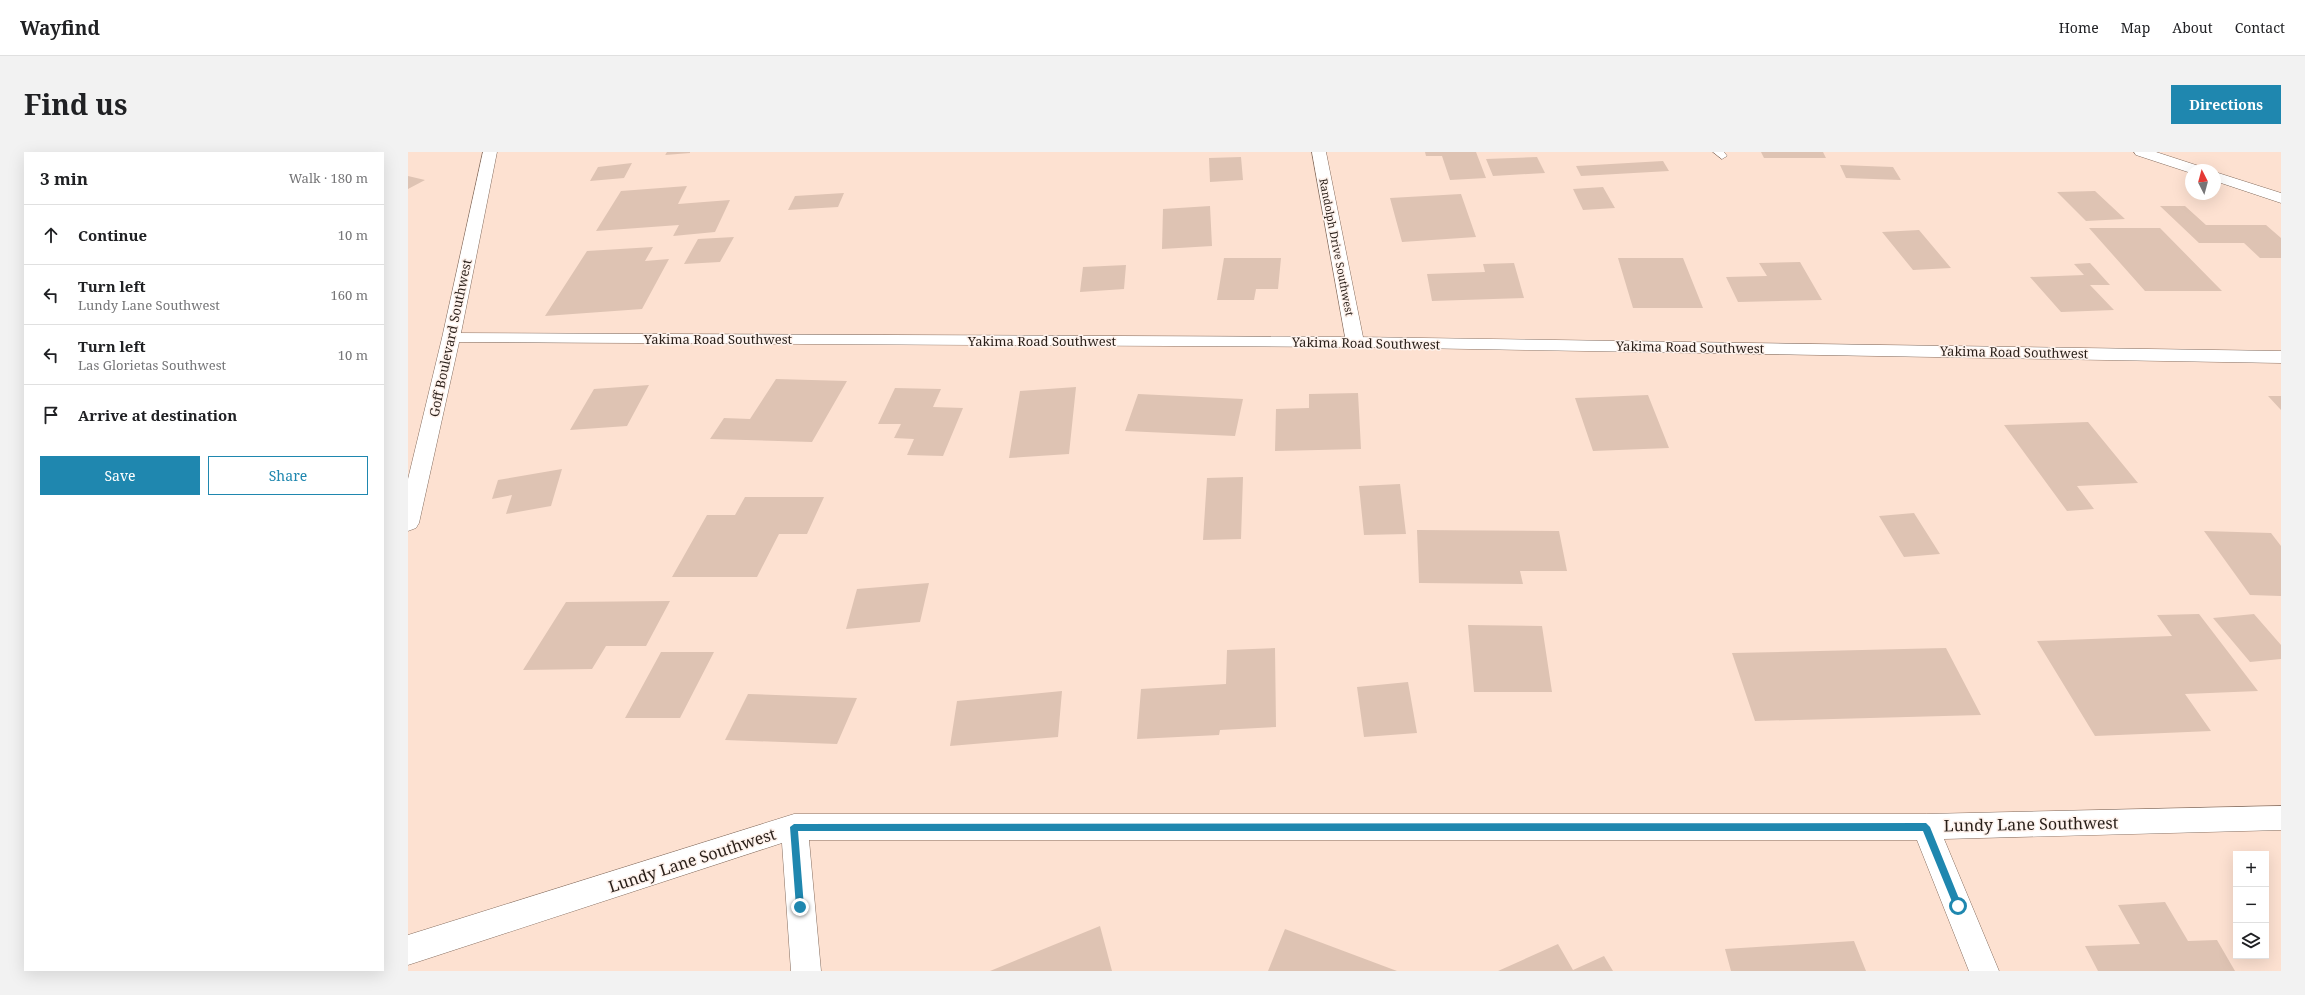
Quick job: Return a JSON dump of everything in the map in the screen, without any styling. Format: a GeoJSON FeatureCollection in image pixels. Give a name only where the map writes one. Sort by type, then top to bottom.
{"type":"FeatureCollection","features":[{"type":"Feature","properties":{"kind":"street","name":"Goff Boulevard Southwest"},"geometry":{"type":"LineString","coordinates":[[408,523],[451,338],[490,152]]}},
{"type":"Feature","properties":{"kind":"street","name":"Randolph Drive Southwest"},"geometry":{"type":"LineString","coordinates":[[1319,152],[1355,342]]}},
{"type":"Feature","properties":{"kind":"street"},"geometry":{"type":"LineString","coordinates":[[2142,152],[2185,166]]}},
{"type":"Feature","properties":{"kind":"street"},"geometry":{"type":"LineString","coordinates":[[2221,178],[2281,198]]}},
{"type":"Feature","properties":{"kind":"street","name":"Yakima Road Southwest"},"geometry":{"type":"LineString","coordinates":[[451,338],[1355,342],[2281,357]]}},
{"type":"Feature","properties":{"kind":"street","name":"Lundy Lane Southwest"},"geometry":{"type":"LineString","coordinates":[[408,950],[794,827],[1926,827],[2281,818]]}},
{"type":"Feature","properties":{"kind":"street"},"geometry":{"type":"LineString","coordinates":[[794,827],[806,971]]}},
{"type":"Feature","properties":{"kind":"street"},"geometry":{"type":"LineString","coordinates":[[1926,827],[1984,971]]}},
{"type":"Feature","properties":{"kind":"building"},"geometry":{"type":"Polygon","coordinates":[[[667,152],[690,152],[690,153],[665,155],[667,152]]]}},
{"type":"Feature","properties":{"kind":"building"},"geometry":{"type":"Polygon","coordinates":[[[1425,152],[1476,152],[1486,178],[1450,180],[1442,156],[1426,156],[1425,152]]]}},
{"type":"Feature","properties":{"kind":"building"},"geometry":{"type":"Polygon","coordinates":[[[1761,152],[1823,152],[1826,158],[1764,158],[1761,152]]]}},
{"type":"Feature","properties":{"kind":"building"},"geometry":{"type":"Polygon","coordinates":[[[1241,157],[1243,180],[1210,182],[1209,158],[1241,157]]]}},
{"type":"Feature","properties":{"kind":"building"},"geometry":{"type":"Polygon","coordinates":[[[1537,157],[1545,173],[1493,176],[1486,159],[1537,157]]]}},
{"type":"Feature","properties":{"kind":"building"},"geometry":{"type":"Polygon","coordinates":[[[1663,161],[1669,171],[1581,176],[1576,166],[1663,161]]]}},
{"type":"Feature","properties":{"kind":"building"},"geometry":{"type":"Polygon","coordinates":[[[632,163],[624,178],[590,181],[598,167],[632,163]]]}},
{"type":"Feature","properties":{"kind":"building"},"geometry":{"type":"Polygon","coordinates":[[[1840,165],[1893,167],[1901,180],[1846,178],[1840,165]]]}},
{"type":"Feature","properties":{"kind":"building"},"geometry":{"type":"Polygon","coordinates":[[[408,176],[425,180],[408,189],[408,176]]]}},
{"type":"Feature","properties":{"kind":"building"},"geometry":{"type":"Polygon","coordinates":[[[687,186],[678,204],[730,200],[715,232],[673,236],[679,225],[596,231],[621,191],[687,186]]]}},
{"type":"Feature","properties":{"kind":"building"},"geometry":{"type":"Polygon","coordinates":[[[1603,187],[1615,208],[1583,210],[1573,189],[1603,187]]]}},
{"type":"Feature","properties":{"kind":"building"},"geometry":{"type":"Polygon","coordinates":[[[2095,191],[2125,219],[2086,221],[2057,192],[2095,191]]]}},
{"type":"Feature","properties":{"kind":"building"},"geometry":{"type":"Polygon","coordinates":[[[844,193],[838,207],[788,210],[795,196],[844,193]]]}},
{"type":"Feature","properties":{"kind":"building"},"geometry":{"type":"Polygon","coordinates":[[[1461,194],[1476,237],[1402,242],[1390,198],[1461,194]]]}},
{"type":"Feature","properties":{"kind":"building"},"geometry":{"type":"Polygon","coordinates":[[[1210,206],[1212,246],[1162,249],[1163,209],[1210,206]]]}},
{"type":"Feature","properties":{"kind":"building"},"geometry":{"type":"Polygon","coordinates":[[[2160,206],[2185,206],[2206,225],[2266,225],[2281,238],[2281,258],[2260,258],[2244,243],[2199,243],[2160,206]]]}},
{"type":"Feature","properties":{"kind":"building"},"geometry":{"type":"Polygon","coordinates":[[[2089,228],[2160,228],[2222,291],[2145,291],[2089,228]]]}},
{"type":"Feature","properties":{"kind":"building"},"geometry":{"type":"Polygon","coordinates":[[[1919,230],[1951,268],[1913,270],[1882,232],[1919,230]]]}},
{"type":"Feature","properties":{"kind":"building"},"geometry":{"type":"Polygon","coordinates":[[[734,237],[720,262],[684,264],[698,239],[734,237]]]}},
{"type":"Feature","properties":{"kind":"building"},"geometry":{"type":"Polygon","coordinates":[[[653,247],[645,261],[669,259],[642,309],[545,316],[587,251],[653,247]]]}},
{"type":"Feature","properties":{"kind":"building"},"geometry":{"type":"Polygon","coordinates":[[[1224,258],[1281,258],[1278,289],[1256,289],[1254,300],[1217,300],[1224,258]]]}},
{"type":"Feature","properties":{"kind":"building"},"geometry":{"type":"Polygon","coordinates":[[[1618,258],[1683,258],[1703,308],[1633,308],[1618,258]]]}},
{"type":"Feature","properties":{"kind":"building"},"geometry":{"type":"Polygon","coordinates":[[[1800,262],[1822,300],[1738,302],[1726,277],[1767,276],[1759,263],[1800,262]]]}},
{"type":"Feature","properties":{"kind":"building"},"geometry":{"type":"Polygon","coordinates":[[[1514,263],[1524,298],[1432,301],[1427,274],[1485,272],[1483,264],[1514,263]]]}},
{"type":"Feature","properties":{"kind":"building"},"geometry":{"type":"Polygon","coordinates":[[[2090,263],[2110,285],[2090,285],[2114,310],[2061,312],[2030,277],[2084,275],[2074,264],[2090,263]]]}},
{"type":"Feature","properties":{"kind":"building"},"geometry":{"type":"Polygon","coordinates":[[[1126,265],[1124,289],[1080,292],[1083,267],[1126,265]]]}},
{"type":"Feature","properties":{"kind":"building"},"geometry":{"type":"Polygon","coordinates":[[[776,379],[847,381],[812,442],[710,439],[724,418],[750,419],[776,379]]]}},
{"type":"Feature","properties":{"kind":"building"},"geometry":{"type":"Polygon","coordinates":[[[649,385],[627,426],[570,430],[594,389],[649,385]]]}},
{"type":"Feature","properties":{"kind":"building"},"geometry":{"type":"Polygon","coordinates":[[[1076,387],[1069,454],[1009,458],[1020,391],[1076,387]]]}},
{"type":"Feature","properties":{"kind":"building"},"geometry":{"type":"Polygon","coordinates":[[[895,388],[941,389],[933,407],[963,408],[943,456],[907,455],[914,439],[894,438],[901,424],[878,424],[895,388]]]}},
{"type":"Feature","properties":{"kind":"building"},"geometry":{"type":"Polygon","coordinates":[[[1358,393],[1361,449],[1275,451],[1276,409],[1309,408],[1309,394],[1358,393]]]}},
{"type":"Feature","properties":{"kind":"building"},"geometry":{"type":"Polygon","coordinates":[[[1138,394],[1243,399],[1235,436],[1125,431],[1138,394]]]}},
{"type":"Feature","properties":{"kind":"building"},"geometry":{"type":"Polygon","coordinates":[[[1648,395],[1669,448],[1593,451],[1575,398],[1648,395]]]}},
{"type":"Feature","properties":{"kind":"building"},"geometry":{"type":"Polygon","coordinates":[[[2268,396],[2281,396],[2281,410],[2268,396]]]}},
{"type":"Feature","properties":{"kind":"building"},"geometry":{"type":"Polygon","coordinates":[[[2088,422],[2138,483],[2077,486],[2094,509],[2067,511],[2004,425],[2088,422]]]}},
{"type":"Feature","properties":{"kind":"building"},"geometry":{"type":"Polygon","coordinates":[[[562,469],[551,506],[506,514],[512,495],[492,499],[498,480],[562,469]]]}},
{"type":"Feature","properties":{"kind":"building"},"geometry":{"type":"Polygon","coordinates":[[[1243,477],[1241,539],[1203,540],[1207,478],[1243,477]]]}},
{"type":"Feature","properties":{"kind":"building"},"geometry":{"type":"Polygon","coordinates":[[[1400,484],[1406,534],[1364,535],[1359,486],[1400,484]]]}},
{"type":"Feature","properties":{"kind":"building"},"geometry":{"type":"Polygon","coordinates":[[[745,497],[824,497],[807,534],[779,534],[757,577],[672,577],[707,515],[735,515],[745,497]]]}},
{"type":"Feature","properties":{"kind":"building"},"geometry":{"type":"Polygon","coordinates":[[[1914,513],[1940,554],[1904,557],[1879,516],[1914,513]]]}},
{"type":"Feature","properties":{"kind":"building"},"geometry":{"type":"Polygon","coordinates":[[[1417,530],[1559,531],[1567,571],[1520,571],[1523,584],[1419,583],[1417,530]]]}},
{"type":"Feature","properties":{"kind":"building"},"geometry":{"type":"Polygon","coordinates":[[[2204,531],[2271,533],[2281,546],[2281,596],[2250,595],[2204,531]]]}},
{"type":"Feature","properties":{"kind":"building"},"geometry":{"type":"Polygon","coordinates":[[[929,583],[920,622],[846,629],[857,589],[929,583]]]}},
{"type":"Feature","properties":{"kind":"building"},"geometry":{"type":"Polygon","coordinates":[[[670,601],[646,646],[606,646],[592,669],[523,670],[566,602],[670,601]]]}},
{"type":"Feature","properties":{"kind":"building"},"geometry":{"type":"Polygon","coordinates":[[[2199,614],[2258,691],[2185,694],[2211,731],[2095,736],[2037,641],[2172,636],[2157,615],[2199,614]]]}},
{"type":"Feature","properties":{"kind":"building"},"geometry":{"type":"Polygon","coordinates":[[[2254,614],[2281,645],[2281,659],[2250,662],[2213,618],[2254,614]]]}},
{"type":"Feature","properties":{"kind":"building"},"geometry":{"type":"Polygon","coordinates":[[[1468,625],[1542,626],[1552,692],[1474,692],[1468,625]]]}},
{"type":"Feature","properties":{"kind":"building"},"geometry":{"type":"Polygon","coordinates":[[[1275,648],[1276,727],[1220,730],[1219,735],[1137,739],[1141,689],[1226,684],[1227,650],[1275,648]]]}},
{"type":"Feature","properties":{"kind":"building"},"geometry":{"type":"Polygon","coordinates":[[[1946,648],[1981,715],[1755,721],[1732,653],[1946,648]]]}},
{"type":"Feature","properties":{"kind":"building"},"geometry":{"type":"Polygon","coordinates":[[[661,652],[714,652],[680,718],[625,718],[661,652]]]}},
{"type":"Feature","properties":{"kind":"building"},"geometry":{"type":"Polygon","coordinates":[[[1408,682],[1417,733],[1364,737],[1357,687],[1408,682]]]}},
{"type":"Feature","properties":{"kind":"building"},"geometry":{"type":"Polygon","coordinates":[[[1062,691],[1058,737],[950,746],[957,701],[1062,691]]]}},
{"type":"Feature","properties":{"kind":"building"},"geometry":{"type":"Polygon","coordinates":[[[748,694],[857,698],[837,744],[725,740],[748,694]]]}},
{"type":"Feature","properties":{"kind":"building"},"geometry":{"type":"Polygon","coordinates":[[[2165,902],[2188,941],[2217,940],[2235,971],[2098,971],[2085,946],[2140,944],[2118,905],[2165,902]]]}},
{"type":"Feature","properties":{"kind":"building"},"geometry":{"type":"Polygon","coordinates":[[[1100,926],[1112,971],[990,971],[1100,926]]]}},
{"type":"Feature","properties":{"kind":"building"},"geometry":{"type":"Polygon","coordinates":[[[1285,929],[1397,971],[1268,971],[1285,929]]]}},
{"type":"Feature","properties":{"kind":"building"},"geometry":{"type":"Polygon","coordinates":[[[1854,941],[1866,971],[1731,971],[1725,949],[1854,941]]]}},
{"type":"Feature","properties":{"kind":"building"},"geometry":{"type":"Polygon","coordinates":[[[1558,944],[1573,970],[1604,956],[1613,971],[1498,971],[1558,944]]]}},
{"type":"Feature","properties":{"kind":"route"},"geometry":{"type":"LineString","coordinates":[[800,907],[794,827],[1926,827],[1958,906]]}}]}
